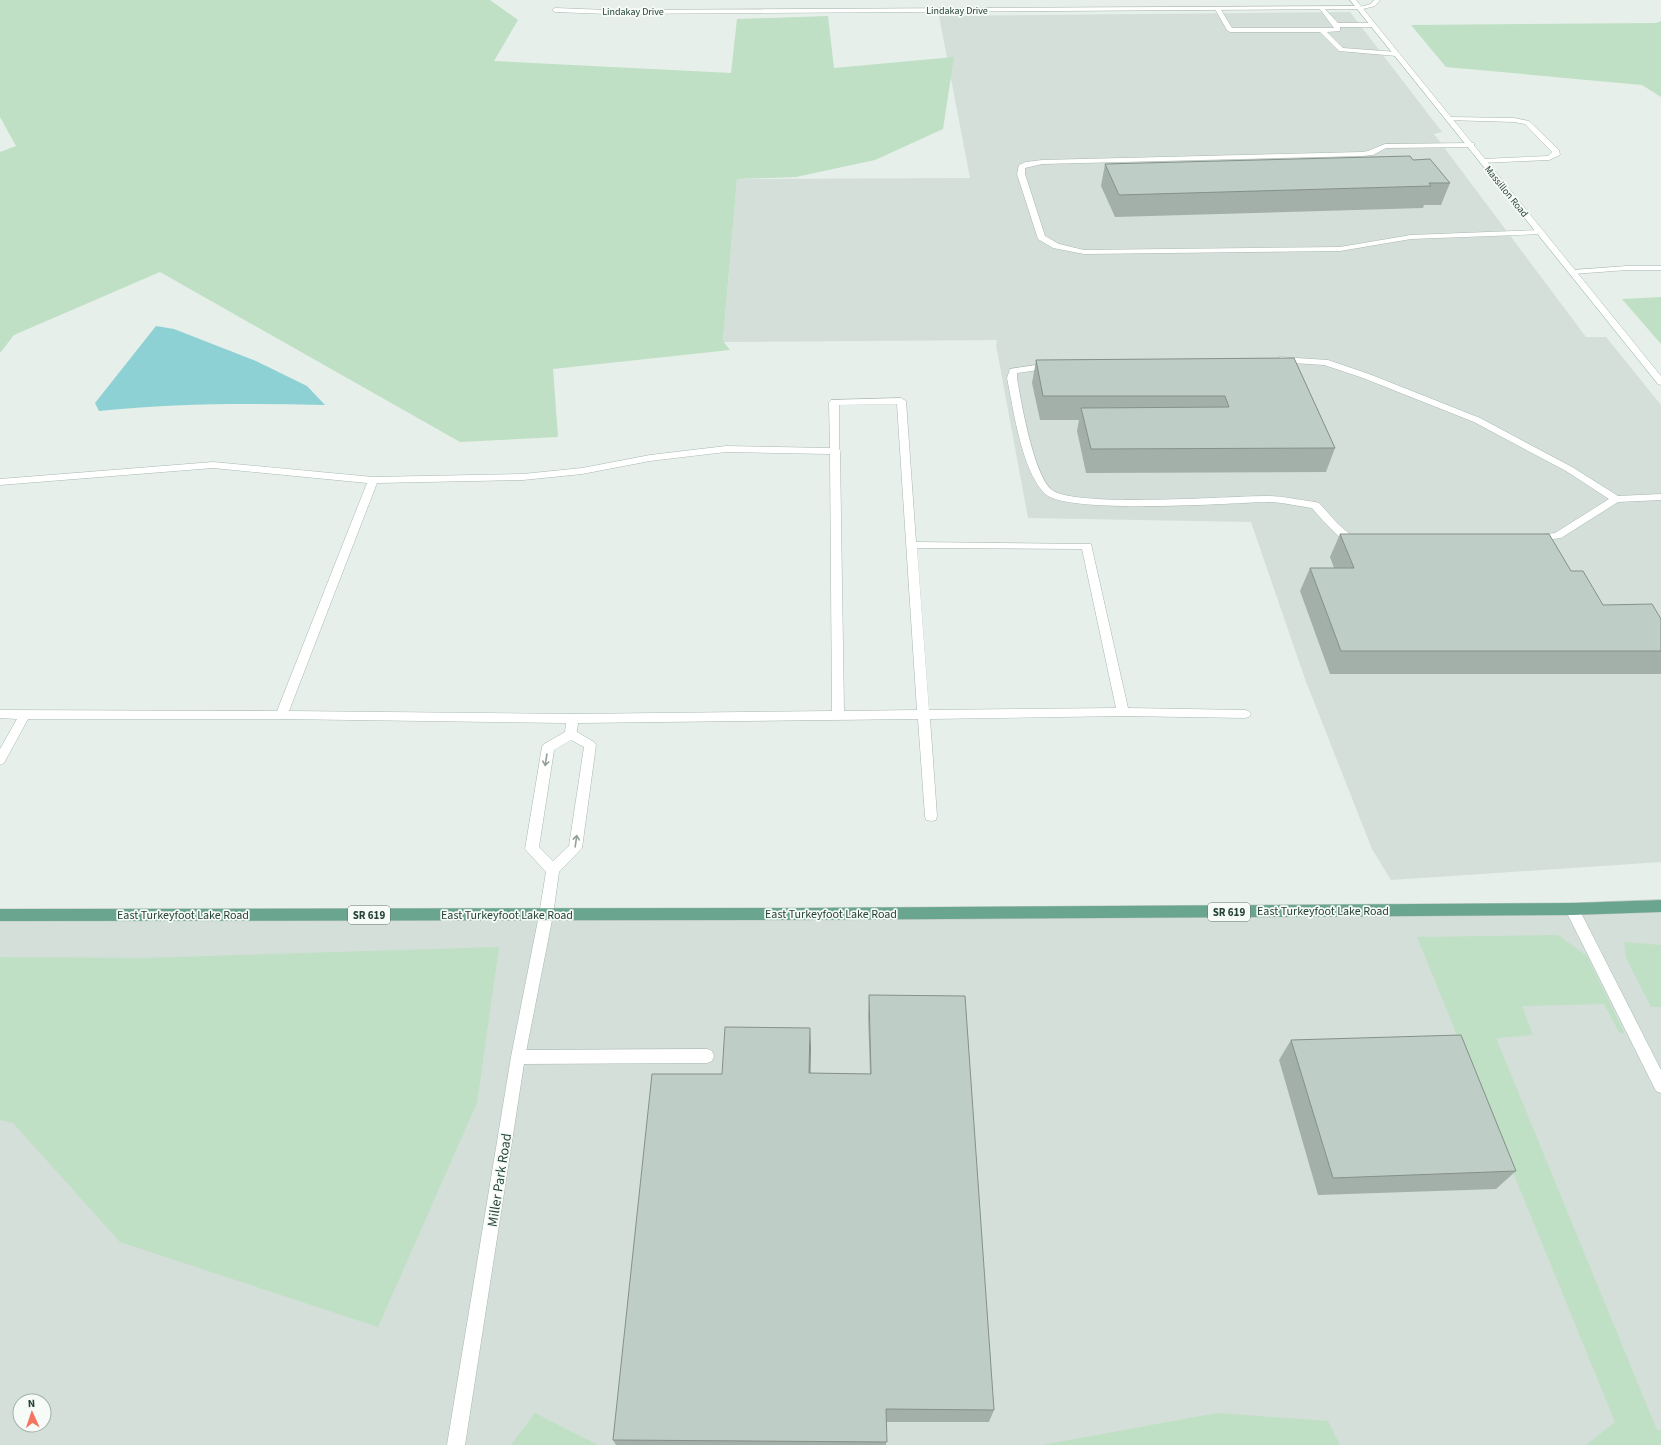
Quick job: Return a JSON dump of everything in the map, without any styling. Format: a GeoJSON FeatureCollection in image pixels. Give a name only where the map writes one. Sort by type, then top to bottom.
{"type":"FeatureCollection","features":[{"type":"Feature","properties":{"kind":"main road","name":"East Turkeyfoot Lake Road"},"geometry":{"type":"LineString","coordinates":[[0,915],[546,915],[1572,909],[1661,906]]}},
{"type":"Feature","properties":{"kind":"street","name":"Massillon Road"},"geometry":{"type":"LineString","coordinates":[[1353,0],[1661,382]]}},
{"type":"Feature","properties":{"kind":"street"},"geometry":{"type":"LineString","coordinates":[[1359,8],[1373,5],[1377,0]]}},
{"type":"Feature","properties":{"kind":"street","name":"Lindakay Drive"},"geometry":{"type":"LineString","coordinates":[[555,10],[608,12],[741,8],[1218,10],[1359,8]]}},
{"type":"Feature","properties":{"kind":"street"},"geometry":{"type":"LineString","coordinates":[[1218,10],[1230,30],[1338,30],[1336,25],[1322,8]]}},
{"type":"Feature","properties":{"kind":"street"},"geometry":{"type":"LineString","coordinates":[[1336,25],[1372,25]]}},
{"type":"Feature","properties":{"kind":"street"},"geometry":{"type":"LineString","coordinates":[[1322,30],[1341,50],[1397,54]]}},
{"type":"Feature","properties":{"kind":"street"},"geometry":{"type":"LineString","coordinates":[[1449,119],[1514,120],[1527,122],[1556,152],[1556,155],[1549,158],[1483,161]]}},
{"type":"Feature","properties":{"kind":"street"},"geometry":{"type":"LineString","coordinates":[[1470,145],[1385,146],[1370,153],[1362,154],[1042,162],[1029,164],[1022,167],[1021,174],[1041,237],[1048,244],[1063,249],[1084,252],[1340,249],[1411,237],[1540,232]]}},
{"type":"Feature","properties":{"kind":"street"},"geometry":{"type":"LineString","coordinates":[[1573,272],[1627,268],[1661,268]]}},
{"type":"Feature","properties":{"kind":"street"},"geometry":{"type":"LineString","coordinates":[[1268,360],[1325,362],[1366,376],[1477,420],[1569,469],[1616,499]]}},
{"type":"Feature","properties":{"kind":"street"},"geometry":{"type":"LineString","coordinates":[[1063,364],[1013,371],[1012,378],[1024,437],[1039,479],[1049,492],[1067,499],[1116,503],[1269,499],[1315,505],[1334,526],[1355,544],[1362,545]]}},
{"type":"Feature","properties":{"kind":"street"},"geometry":{"type":"LineString","coordinates":[[838,715],[836,451],[834,402],[901,401],[931,816]]}},
{"type":"Feature","properties":{"kind":"street"},"geometry":{"type":"LineString","coordinates":[[0,482],[213,465],[373,480],[523,478],[582,471],[650,458],[726,449],[836,451]]}},
{"type":"Feature","properties":{"kind":"street"},"geometry":{"type":"LineString","coordinates":[[281,715],[373,480]]}},
{"type":"Feature","properties":{"kind":"street"},"geometry":{"type":"LineString","coordinates":[[1526,539],[1557,536],[1616,499],[1661,497]]}},
{"type":"Feature","properties":{"kind":"street"},"geometry":{"type":"LineString","coordinates":[[911,545],[1087,546],[1123,712]]}},
{"type":"Feature","properties":{"kind":"street"},"geometry":{"type":"LineString","coordinates":[[0,714],[281,715],[573,719],[1123,712],[1245,714]]}},
{"type":"Feature","properties":{"kind":"street"},"geometry":{"type":"LineString","coordinates":[[0,760],[25,714]]}},
{"type":"Feature","properties":{"kind":"street"},"geometry":{"type":"LineString","coordinates":[[571,734],[573,719]]}},
{"type":"Feature","properties":{"kind":"street"},"geometry":{"type":"LineString","coordinates":[[571,734],[590,745],[575,848],[553,870],[532,849],[548,747],[571,734]]}},
{"type":"Feature","properties":{"kind":"street","name":"Miller Park Road"},"geometry":{"type":"LineString","coordinates":[[456,1445],[518,1058],[546,915],[553,870]]}},
{"type":"Feature","properties":{"kind":"street"},"geometry":{"type":"LineString","coordinates":[[1572,909],[1661,1086]]}},
{"type":"Feature","properties":{"kind":"street"},"geometry":{"type":"LineString","coordinates":[[518,1058],[708,1056]]}},
{"type":"Feature","properties":{"kind":"shaded area"},"geometry":{"type":"Polygon","coordinates":[[[1350,12],[1442,132],[1434,134],[1586,337],[1606,337],[1661,405],[1661,862],[1391,880],[1372,849],[1305,679],[1251,522],[1028,518],[996,345],[997,340],[723,342],[737,179],[970,178],[939,16],[1350,12]]]}},
{"type":"Feature","properties":{"kind":"shaded area"},"geometry":{"type":"Polygon","coordinates":[[[1661,906],[1661,1445],[0,1445],[0,915],[1661,906]]]}},
{"type":"Feature","properties":{"kind":"green space"},"geometry":{"type":"Polygon","coordinates":[[[0,0],[490,0],[518,20],[494,61],[731,73],[737,19],[828,16],[834,68],[954,57],[943,129],[875,160],[796,177],[737,179],[723,341],[730,350],[553,369],[558,437],[460,442],[160,272],[14,335],[0,353],[0,152],[16,146],[0,117],[0,0]]]}},
{"type":"Feature","properties":{"kind":"green space"},"geometry":{"type":"Polygon","coordinates":[[[1661,21],[1661,97],[1642,85],[1446,67],[1411,25],[1656,23],[1661,21]]]}},
{"type":"Feature","properties":{"kind":"green space"},"geometry":{"type":"Polygon","coordinates":[[[1661,297],[1661,344],[1622,299],[1661,297]]]}},
{"type":"Feature","properties":{"kind":"green space"},"geometry":{"type":"Polygon","coordinates":[[[1558,935],[1587,956],[1624,1032],[1623,1034],[1619,1032],[1604,1004],[1522,1006],[1533,1035],[1496,1038],[1657,1430],[1661,1430],[1661,1445],[1586,1445],[1615,1422],[1417,937],[1558,935]]]}},
{"type":"Feature","properties":{"kind":"green space"},"geometry":{"type":"Polygon","coordinates":[[[1624,942],[1661,945],[1661,1007],[1651,1007],[1626,958],[1624,942]]]}},
{"type":"Feature","properties":{"kind":"green space"},"geometry":{"type":"Polygon","coordinates":[[[499,947],[477,1103],[378,1327],[120,1242],[13,1123],[0,1120],[0,957],[143,958],[499,947]]]}},
{"type":"Feature","properties":{"kind":"green space"},"geometry":{"type":"Polygon","coordinates":[[[535,1413],[598,1445],[511,1445],[535,1413]]]}},
{"type":"Feature","properties":{"kind":"green space"},"geometry":{"type":"Polygon","coordinates":[[[1217,1413],[1328,1421],[1340,1445],[1042,1445],[1217,1413]]]}},
{"type":"Feature","properties":{"kind":"water"},"geometry":{"type":"Polygon","coordinates":[[[156,326],[174,329],[256,361],[307,386],[325,405],[212,404],[156,406],[99,411],[95,403],[156,326]]]}},
{"type":"Feature","properties":{"kind":"building"},"geometry":{"type":"Polygon","coordinates":[[[1410,156],[1413,160],[1430,159],[1450,183],[1429,183],[1431,186],[1119,195],[1105,164],[1410,156]]]}},
{"type":"Feature","properties":{"kind":"building"},"geometry":{"type":"Polygon","coordinates":[[[1294,358],[1335,448],[1091,449],[1081,408],[1229,407],[1225,396],[1043,396],[1036,360],[1294,358]]]}},
{"type":"Feature","properties":{"kind":"building"},"geometry":{"type":"Polygon","coordinates":[[[1340,534],[1549,534],[1571,571],[1583,571],[1603,605],[1652,604],[1661,619],[1661,651],[1341,651],[1310,568],[1354,568],[1340,534]]]}},
{"type":"Feature","properties":{"kind":"building"},"geometry":{"type":"Polygon","coordinates":[[[869,995],[965,996],[994,1410],[886,1409],[887,1442],[613,1440],[652,1074],[722,1074],[725,1027],[810,1028],[809,1073],[871,1074],[869,995]]]}},
{"type":"Feature","properties":{"kind":"building"},"geometry":{"type":"Polygon","coordinates":[[[1461,1035],[1516,1171],[1333,1178],[1291,1040],[1461,1035]]]}}]}
